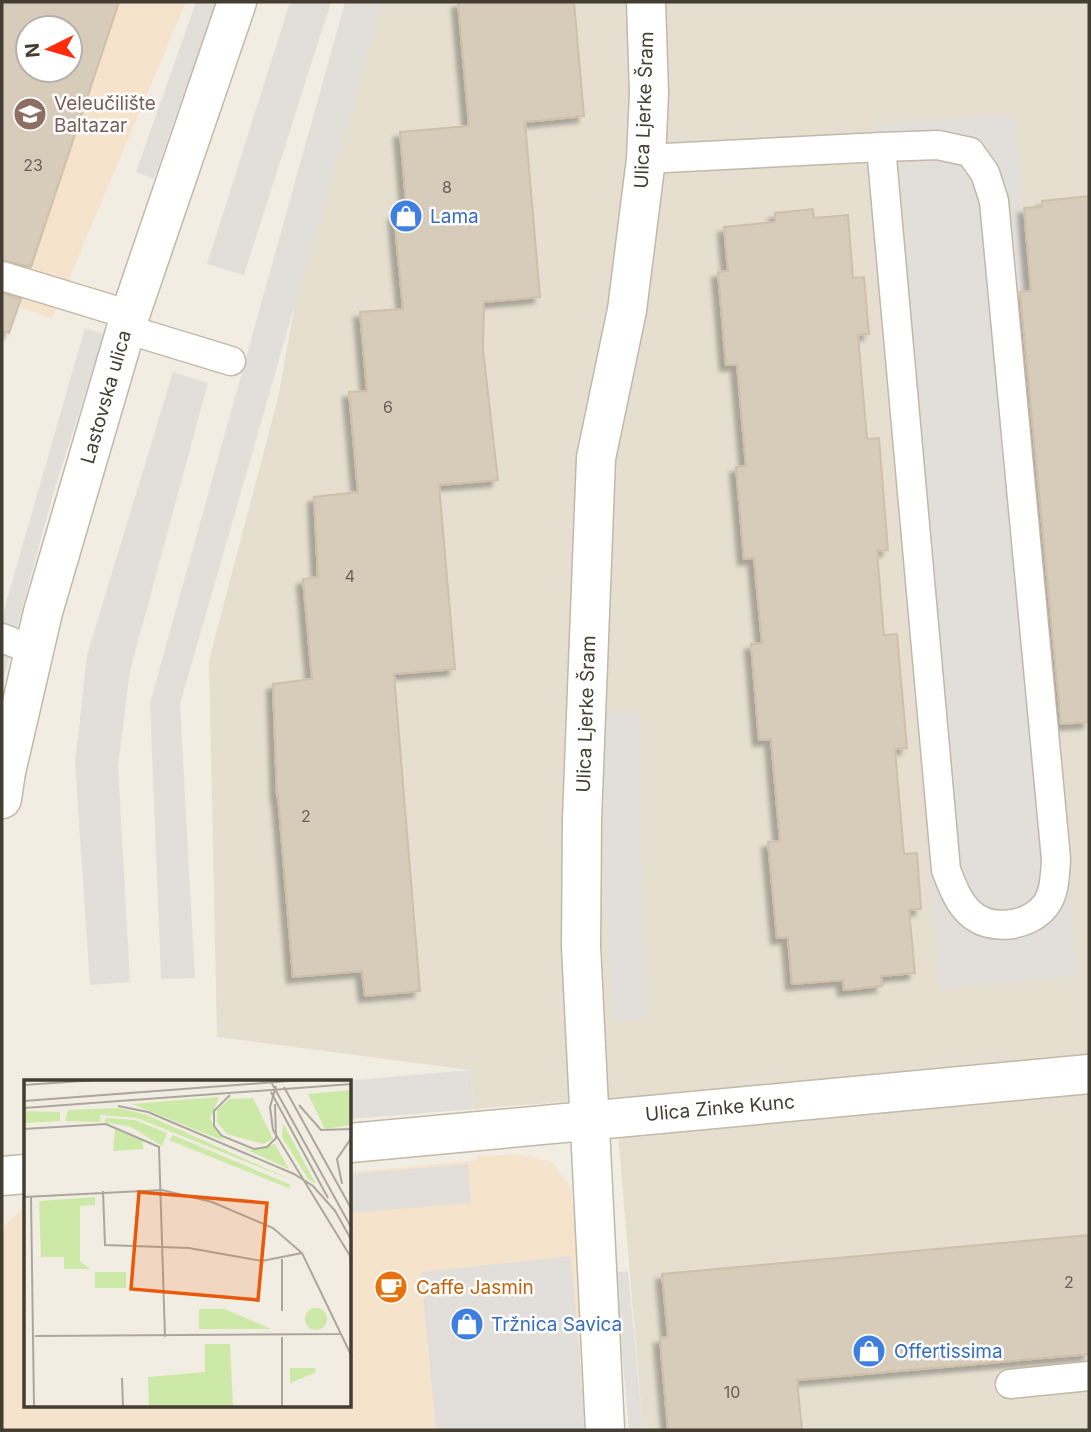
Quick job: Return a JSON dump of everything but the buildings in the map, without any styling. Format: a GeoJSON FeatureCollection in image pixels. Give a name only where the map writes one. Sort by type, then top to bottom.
{"type":"FeatureCollection","features":[{"type":"Feature","properties":{"kind":"street","name":"Lastovska ulica"},"geometry":{"type":"LineString","coordinates":[[2,799],[18,645],[43,612],[128,322],[237,2]]}},
{"type":"Feature","properties":{"kind":"street","name":"Ulica Ljerke Šram"},"geometry":{"type":"LineString","coordinates":[[605,1430],[581,946],[582,819],[596,458],[627,310],[646,159],[649,93],[646,2]]}},
{"type":"Feature","properties":{"kind":"street","name":"Ulica Zinke Kunc"},"geometry":{"type":"LineString","coordinates":[[352,1143],[1089,1074]]}},
{"type":"Feature","properties":{"kind":"street"},"geometry":{"type":"LineString","coordinates":[[2,1176],[24,1174]]}},
{"type":"Feature","properties":{"kind":"lane"},"geometry":{"type":"LineString","coordinates":[[646,159],[881,147],[938,145],[970,152],[985,173],[994,201],[1056,859],[1054,886],[1045,906],[1029,920],[1009,924],[988,923],[971,914],[957,895],[946,870],[881,147]]}},
{"type":"Feature","properties":{"kind":"lane"},"geometry":{"type":"LineString","coordinates":[[2,276],[231,361]]}},
{"type":"Feature","properties":{"kind":"lane"},"geometry":{"type":"LineString","coordinates":[[1010,1384],[1089,1376]]}},
{"type":"Feature","properties":{"kind":"shaded area"},"geometry":{"type":"Polygon","coordinates":[[[2,2],[186,2],[52,319],[2,300],[2,2]]]}},
{"type":"Feature","properties":{"kind":"shaded area"},"geometry":{"type":"Polygon","coordinates":[[[196,2],[216,2],[154,179],[136,172],[196,2]]]}},
{"type":"Feature","properties":{"kind":"shaded area"},"geometry":{"type":"Polygon","coordinates":[[[290,2],[331,2],[244,275],[207,264],[290,2]]]}},
{"type":"Feature","properties":{"kind":"shaded area"},"geometry":{"type":"Polygon","coordinates":[[[345,2],[382,2],[180,704],[195,978],[161,979],[150,703],[345,2]]]}},
{"type":"Feature","properties":{"kind":"shaded area"},"geometry":{"type":"Polygon","coordinates":[[[349,2],[1089,2],[1089,1430],[643,1430],[615,1098],[474,1109],[470,1070],[217,1037],[209,660],[278,398],[349,2]]]}},
{"type":"Feature","properties":{"kind":"shaded area"},"geometry":{"type":"Polygon","coordinates":[[[1015,114],[1077,976],[940,989],[874,124],[1015,114]]]}},
{"type":"Feature","properties":{"kind":"shaded area"},"geometry":{"type":"Polygon","coordinates":[[[85,328],[104,334],[53,494],[2,684],[2,617],[85,328]]]}},
{"type":"Feature","properties":{"kind":"shaded area"},"geometry":{"type":"Polygon","coordinates":[[[173,372],[208,383],[130,671],[118,765],[130,982],[90,985],[75,764],[87,655],[173,372]]]}},
{"type":"Feature","properties":{"kind":"shaded area"},"geometry":{"type":"Polygon","coordinates":[[[639,711],[640,838],[647,1020],[612,1022],[603,845],[606,714],[639,711]]]}},
{"type":"Feature","properties":{"kind":"shaded area"},"geometry":{"type":"Polygon","coordinates":[[[470,1070],[474,1109],[352,1119],[352,1080],[470,1070]]]}},
{"type":"Feature","properties":{"kind":"shaded area","name":"Tržnica Savica"},"geometry":{"type":"Polygon","coordinates":[[[519,1154],[552,1162],[571,1188],[595,1430],[2,1430],[2,1233],[5,1225],[24,1208],[24,1408],[352,1408],[352,1172],[473,1161],[478,1156],[519,1154]]]}},
{"type":"Feature","properties":{"kind":"shaded area"},"geometry":{"type":"Polygon","coordinates":[[[468,1164],[471,1203],[352,1213],[352,1174],[468,1164]]]}},
{"type":"Feature","properties":{"kind":"shaded area"},"geometry":{"type":"Polygon","coordinates":[[[571,1256],[586,1430],[436,1430],[421,1272],[571,1256]]]}},
{"type":"Feature","properties":{"kind":"shaded area"},"geometry":{"type":"Polygon","coordinates":[[[628,1271],[643,1430],[629,1430],[615,1272],[628,1271]]]}},
{"type":"Feature","properties":{"kind":"place","name":"Veleučilište Baltazar"},"geometry":{"type":"Point","coordinates":[30,114]}},
{"type":"Feature","properties":{"kind":"place","name":"Lama"},"geometry":{"type":"Point","coordinates":[406,216]}},
{"type":"Feature","properties":{"kind":"place","name":"Caffe Jasmin"},"geometry":{"type":"Point","coordinates":[391,1287]}},
{"type":"Feature","properties":{"kind":"place","name":"Tržnica Savica"},"geometry":{"type":"Point","coordinates":[467,1324]}},
{"type":"Feature","properties":{"kind":"place","name":"Offertissima"},"geometry":{"type":"Point","coordinates":[869,1351]}}]}
